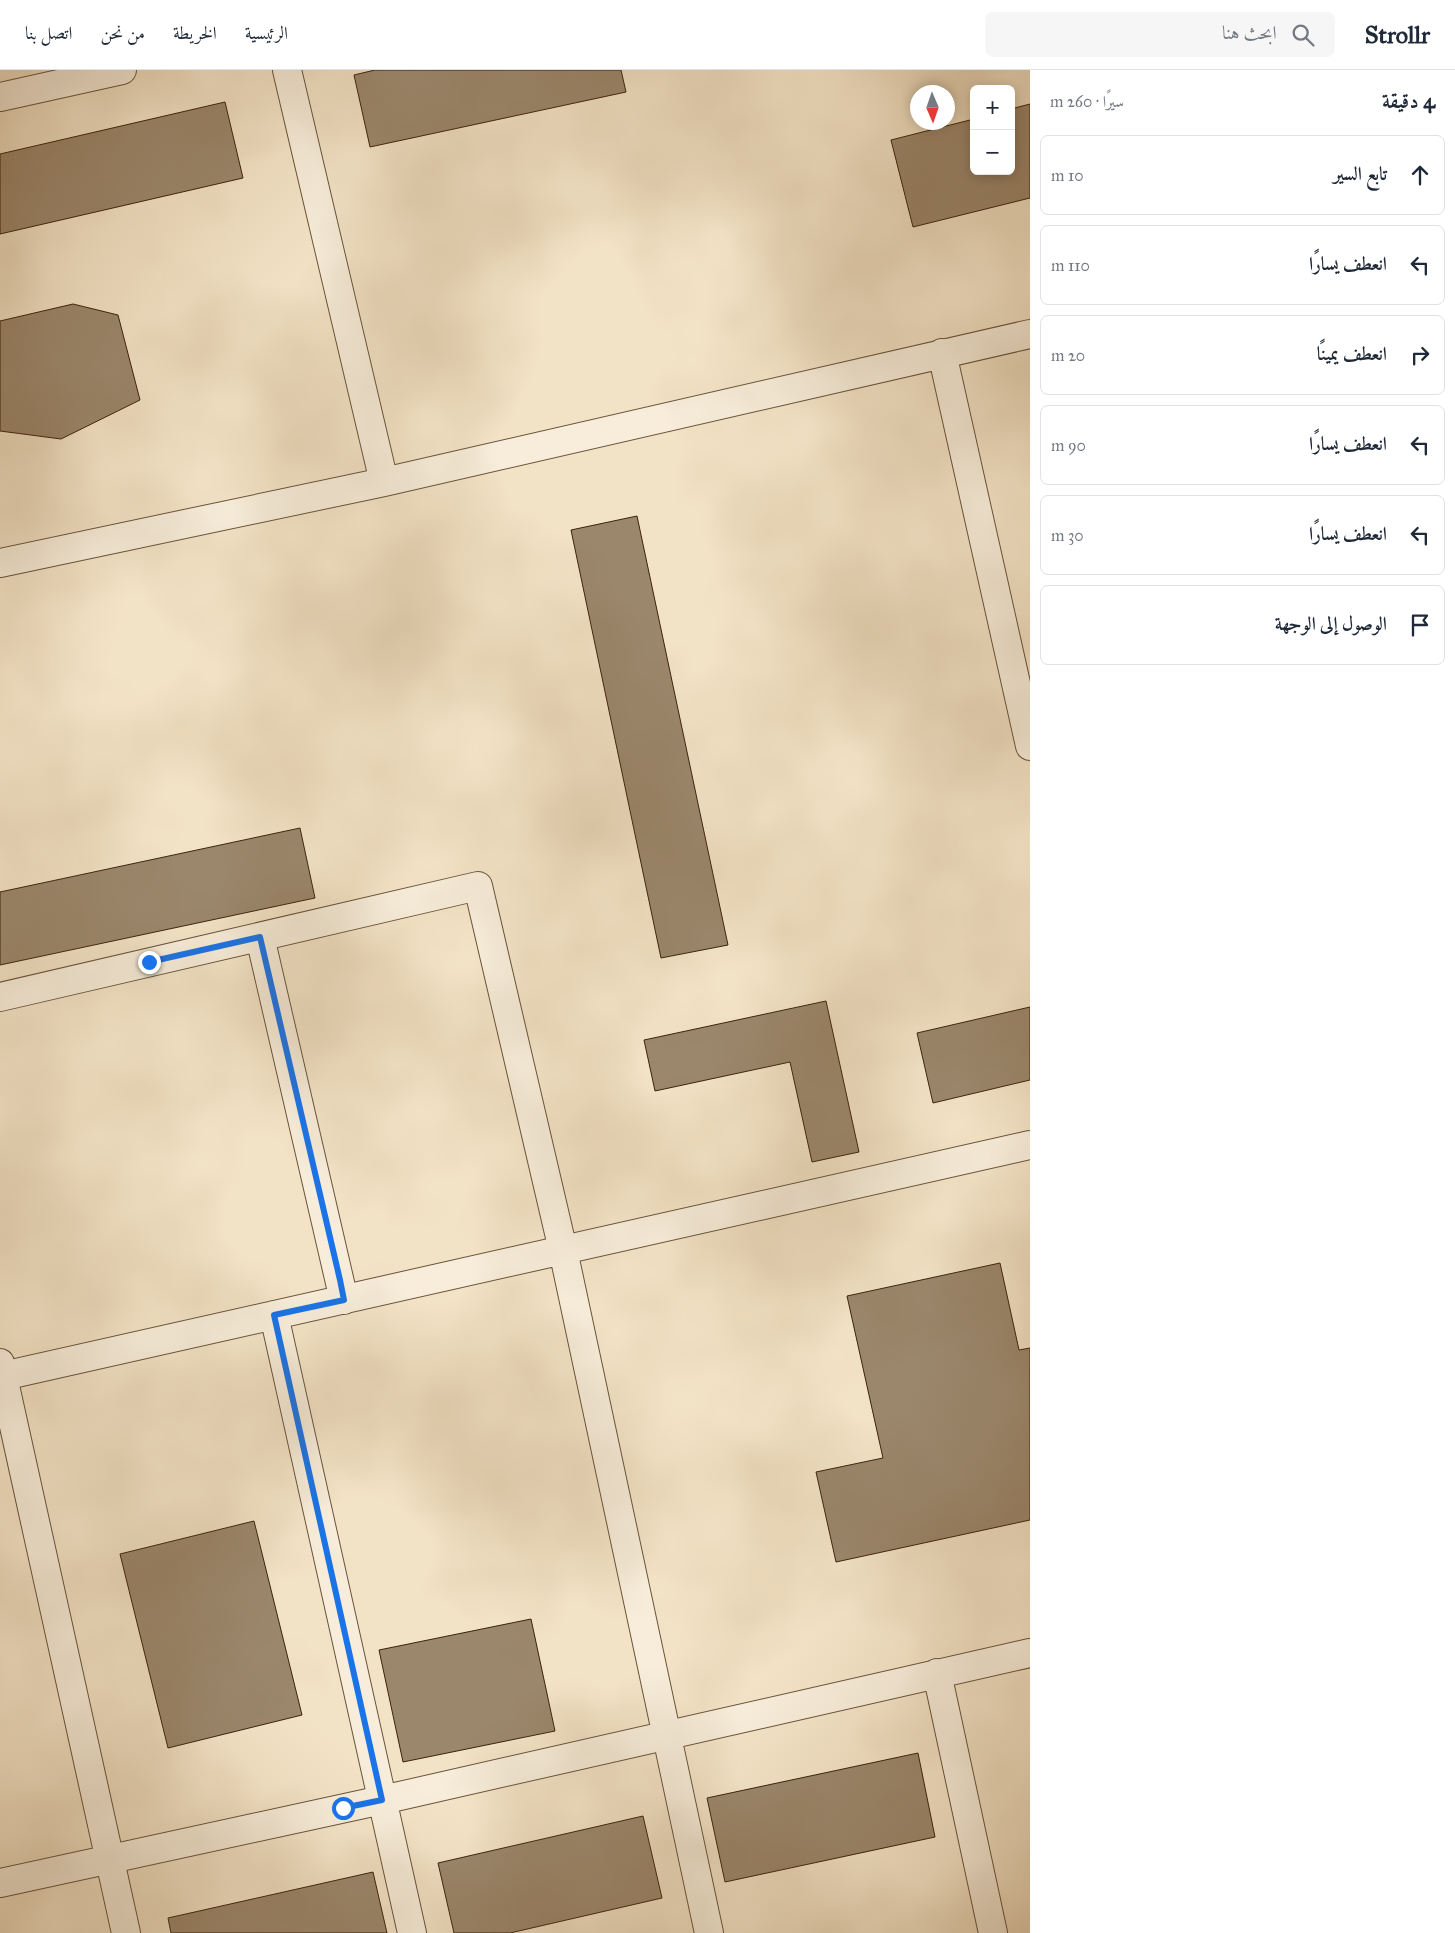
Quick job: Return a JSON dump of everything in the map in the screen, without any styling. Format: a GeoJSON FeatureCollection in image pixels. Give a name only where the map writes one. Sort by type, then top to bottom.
{"type":"FeatureCollection","features":[{"type":"Feature","properties":{"kind":"street"},"geometry":{"type":"LineString","coordinates":[[0,97],[122,70]]}},
{"type":"Feature","properties":{"kind":"street"},"geometry":{"type":"LineString","coordinates":[[287,70],[384,482]]}},
{"type":"Feature","properties":{"kind":"street"},"geometry":{"type":"LineString","coordinates":[[0,563],[384,482],[1030,334]]}},
{"type":"Feature","properties":{"kind":"street"},"geometry":{"type":"LineString","coordinates":[[942,353],[1030,746]]}},
{"type":"Feature","properties":{"kind":"street"},"geometry":{"type":"LineString","coordinates":[[0,997],[478,886],[563,1250],[708,1933]]}},
{"type":"Feature","properties":{"kind":"street"},"geometry":{"type":"LineString","coordinates":[[260,937],[344,1300]]}},
{"type":"Feature","properties":{"kind":"street"},"geometry":{"type":"LineString","coordinates":[[126,1933],[2,1369],[344,1300],[1030,1145]]}},
{"type":"Feature","properties":{"kind":"street"},"geometry":{"type":"LineString","coordinates":[[274,1315],[412,1933]]}},
{"type":"Feature","properties":{"kind":"street"},"geometry":{"type":"LineString","coordinates":[[0,1883],[382,1800],[666,1734],[1030,1653]]}},
{"type":"Feature","properties":{"kind":"street"},"geometry":{"type":"LineString","coordinates":[[938,1673],[993,1933]]}},
{"type":"Feature","properties":{"kind":"building"},"geometry":{"type":"Polygon","coordinates":[[[375,70],[621,70],[626,92],[370,147],[354,75],[375,70]]]}},
{"type":"Feature","properties":{"kind":"building"},"geometry":{"type":"Polygon","coordinates":[[[225,102],[243,178],[0,234],[0,154],[225,102]]]}},
{"type":"Feature","properties":{"kind":"building"},"geometry":{"type":"Polygon","coordinates":[[[1030,104],[1030,198],[913,227],[891,140],[931,130],[955,130],[955,124],[970,120],[970,175],[1015,175],[1015,108],[1030,104]]]}},
{"type":"Feature","properties":{"kind":"building"},"geometry":{"type":"Polygon","coordinates":[[[73,304],[118,315],[140,400],[61,439],[0,431],[0,321],[73,304]]]}},
{"type":"Feature","properties":{"kind":"building"},"geometry":{"type":"Polygon","coordinates":[[[637,516],[728,945],[661,958],[571,530],[637,516]]]}},
{"type":"Feature","properties":{"kind":"building"},"geometry":{"type":"Polygon","coordinates":[[[300,828],[315,898],[0,965],[0,892],[300,828]]]}},
{"type":"Feature","properties":{"kind":"building"},"geometry":{"type":"Polygon","coordinates":[[[826,1001],[859,1152],[812,1162],[790,1062],[655,1091],[644,1040],[826,1001]]]}},
{"type":"Feature","properties":{"kind":"building"},"geometry":{"type":"Polygon","coordinates":[[[1030,1007],[1030,1080],[933,1103],[917,1033],[1030,1007]]]}},
{"type":"Feature","properties":{"kind":"building"},"geometry":{"type":"Polygon","coordinates":[[[1000,1263],[1019,1350],[1030,1348],[1030,1520],[836,1562],[816,1472],[883,1458],[847,1296],[1000,1263]]]}},
{"type":"Feature","properties":{"kind":"building"},"geometry":{"type":"Polygon","coordinates":[[[254,1521],[302,1715],[168,1748],[120,1554],[254,1521]]]}},
{"type":"Feature","properties":{"kind":"building"},"geometry":{"type":"Polygon","coordinates":[[[531,1619],[555,1731],[403,1762],[379,1650],[531,1619]]]}},
{"type":"Feature","properties":{"kind":"building"},"geometry":{"type":"Polygon","coordinates":[[[918,1753],[935,1837],[725,1882],[707,1798],[918,1753]]]}},
{"type":"Feature","properties":{"kind":"building"},"geometry":{"type":"Polygon","coordinates":[[[643,1816],[662,1898],[510,1933],[454,1933],[438,1863],[643,1816]]]}},
{"type":"Feature","properties":{"kind":"building"},"geometry":{"type":"Polygon","coordinates":[[[373,1872],[387,1933],[171,1933],[168,1918],[373,1872]]]}},
{"type":"Feature","properties":{"kind":"route"},"geometry":{"type":"LineString","coordinates":[[149,962],[260,937],[340,1280],[344,1300],[274,1315],[382,1800],[343,1808]]}}]}
